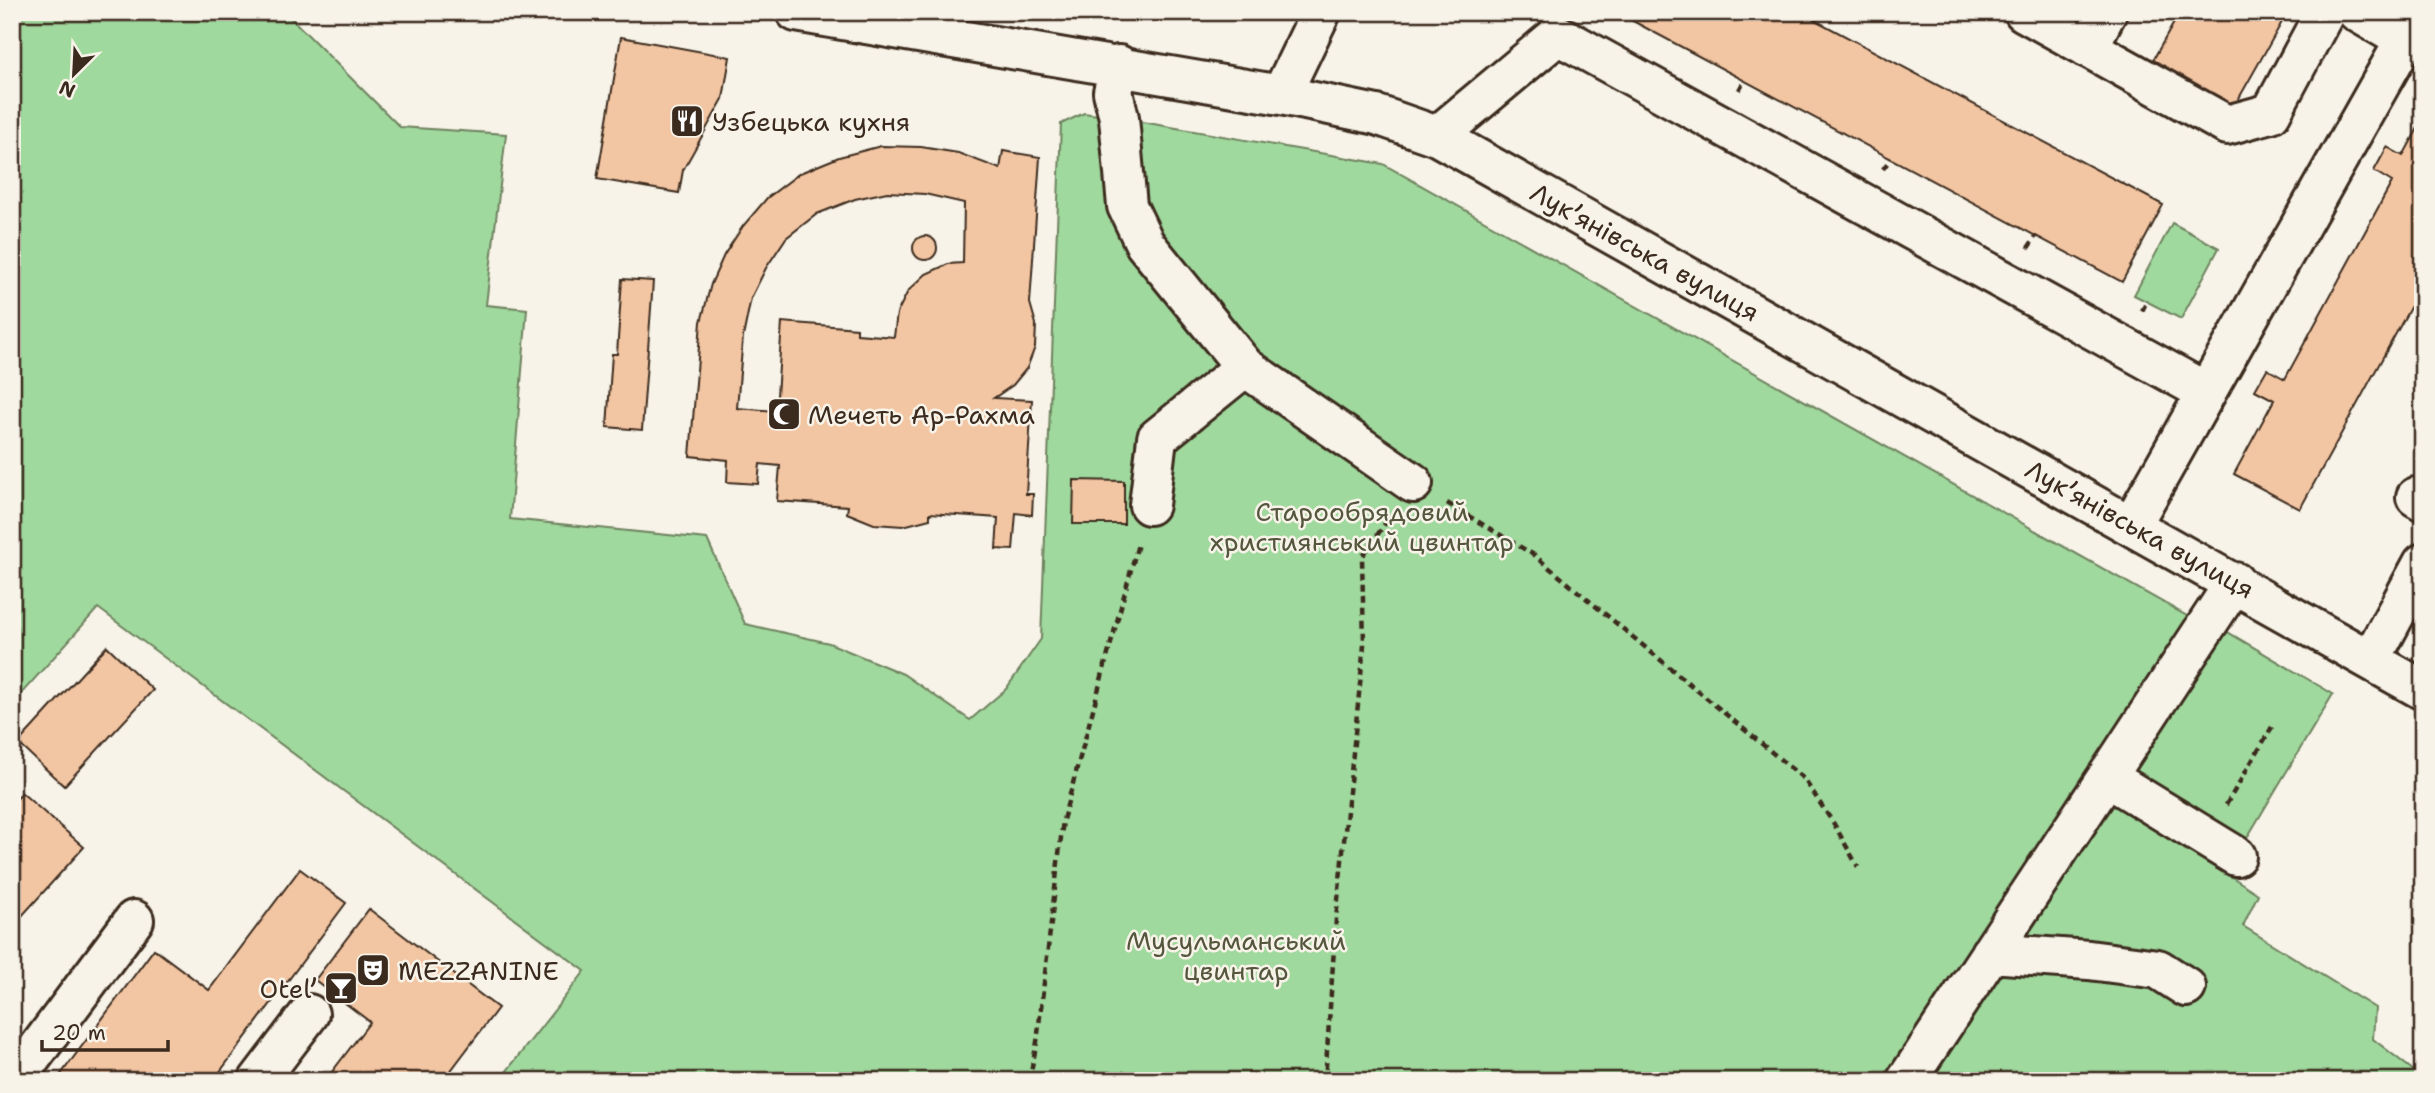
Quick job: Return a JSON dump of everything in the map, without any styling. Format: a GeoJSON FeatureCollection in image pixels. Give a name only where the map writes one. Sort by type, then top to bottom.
{"type":"FeatureCollection","features":[{"type":"Feature","properties":{"kind":"street","name":"Лукʼянівська вулиця"},"geometry":{"type":"LineString","coordinates":[[796,12],[1119,65],[1281,95],[1377,115],[1437,136],[2132,524],[2423,690]]}},
{"type":"Feature","properties":{"kind":"street"},"geometry":{"type":"LineString","coordinates":[[1281,95],[1321,12]]}},
{"type":"Feature","properties":{"kind":"street"},"geometry":{"type":"LineString","coordinates":[[2024,12],[2227,125],[2271,113],[2325,12]]}},
{"type":"Feature","properties":{"kind":"street"},"geometry":{"type":"LineString","coordinates":[[2088,48],[2108,12]]}},
{"type":"Feature","properties":{"kind":"street"},"geometry":{"type":"LineString","coordinates":[[2132,524],[2413,26],[2357,12]]}},
{"type":"Feature","properties":{"kind":"street"},"geometry":{"type":"LineString","coordinates":[[1437,136],[1558,35],[1579,35],[2014,274],[2207,392]]}},
{"type":"Feature","properties":{"kind":"street"},"geometry":{"type":"LineString","coordinates":[[1119,65],[1113,93],[1119,118],[1127,206],[1145,244],[1245,367],[1413,483]]}},
{"type":"Feature","properties":{"kind":"street"},"geometry":{"type":"LineString","coordinates":[[1149,505],[1157,438],[1245,367]]}},
{"type":"Feature","properties":{"kind":"street"},"geometry":{"type":"LineString","coordinates":[[2371,659],[2423,563]]}},
{"type":"Feature","properties":{"kind":"street"},"geometry":{"type":"LineString","coordinates":[[1906,1081],[2235,582]]}},
{"type":"Feature","properties":{"kind":"street"},"geometry":{"type":"LineString","coordinates":[[2107,777],[2221,848]]}},
{"type":"Feature","properties":{"kind":"street"},"geometry":{"type":"LineString","coordinates":[[14,1081],[134,920]]}},
{"type":"Feature","properties":{"kind":"street"},"geometry":{"type":"LineString","coordinates":[[1990,953],[2089,960],[2158,969],[2186,987]]}},
{"type":"Feature","properties":{"kind":"street"},"geometry":{"type":"LineString","coordinates":[[258,1081],[309,1014]]}},
{"type":"Feature","properties":{"kind":"path"},"geometry":{"type":"LineString","coordinates":[[1325,1081],[1336,919],[1364,645],[1362,557],[1413,483],[1534,555],[1804,779],[1858,867]]}},
{"type":"Feature","properties":{"kind":"path"},"geometry":{"type":"LineString","coordinates":[[1030,1081],[1063,820],[1149,505]]}},
{"type":"Feature","properties":{"kind":"path"},"geometry":{"type":"LineString","coordinates":[[2221,848],[2272,727]]}},
{"type":"Feature","properties":{"kind":"green space"},"geometry":{"type":"Polygon","coordinates":[[[12,12],[285,12],[400,127],[506,134],[486,305],[527,309],[510,519],[707,539],[745,624],[829,643],[903,674],[970,720],[1006,689],[1041,639],[1061,124],[1084,113],[1383,164],[2189,617],[2224,630],[2333,694],[2226,873],[2258,894],[2243,926],[2375,1008],[2373,1039],[2423,1078],[2423,1081],[499,1081],[585,971],[98,608],[12,704],[12,12]]]}},
{"type":"Feature","properties":{"kind":"green space"},"geometry":{"type":"Polygon","coordinates":[[[2172,223],[2219,248],[2181,319],[2134,295],[2172,223]]]}},
{"type":"Feature","properties":{"kind":"building"},"geometry":{"type":"Polygon","coordinates":[[[1616,12],[1800,12],[2163,205],[2122,282],[1616,12]]]}},
{"type":"Feature","properties":{"kind":"building"},"geometry":{"type":"Polygon","coordinates":[[[2180,12],[2280,12],[2286,15],[2234,107],[2153,60],[2180,12]]]}},
{"type":"Feature","properties":{"kind":"building"},"geometry":{"type":"Polygon","coordinates":[[[621,37],[730,57],[723,99],[683,170],[679,193],[597,179],[621,37]]]}},
{"type":"Feature","properties":{"kind":"building"},"geometry":{"type":"Polygon","coordinates":[[[2423,119],[2423,284],[2300,509],[2234,474],[2274,400],[2255,390],[2267,369],[2285,379],[2392,182],[2374,171],[2387,147],[2403,156],[2423,119]]]}},
{"type":"Feature","properties":{"kind":"building"},"geometry":{"type":"Polygon","coordinates":[[[881,146],[921,147],[958,153],[1000,169],[1003,151],[1040,157],[1030,303],[1036,324],[1035,347],[1027,368],[1013,385],[994,398],[1032,400],[1026,494],[1033,494],[1032,515],[1016,513],[1013,550],[996,549],[998,518],[930,513],[930,519],[903,526],[874,524],[847,513],[848,506],[777,501],[780,466],[760,464],[758,484],[727,482],[728,460],[690,456],[701,322],[711,284],[724,255],[743,226],[767,198],[800,173],[839,157],[881,146]],[[887,192],[855,199],[817,214],[786,238],[766,268],[751,298],[743,337],[737,408],[776,411],[782,322],[857,328],[857,334],[894,337],[897,313],[908,291],[926,274],[948,264],[963,263],[964,203],[925,194],[887,192]]]}},
{"type":"Feature","properties":{"kind":"building"},"geometry":{"type":"Polygon","coordinates":[[[925,236],[934,239],[937,248],[934,257],[925,260],[916,257],[913,248],[916,239],[925,236]]]}},
{"type":"Feature","properties":{"kind":"building"},"geometry":{"type":"Polygon","coordinates":[[[622,279],[653,281],[642,430],[607,427],[612,354],[617,354],[622,279]]]}},
{"type":"Feature","properties":{"kind":"building"},"geometry":{"type":"Polygon","coordinates":[[[1074,480],[1124,481],[1124,524],[1073,524],[1074,480]]]}},
{"type":"Feature","properties":{"kind":"building"},"geometry":{"type":"Polygon","coordinates":[[[107,646],[153,690],[64,786],[18,743],[107,646]]]}},
{"type":"Feature","properties":{"kind":"building"},"geometry":{"type":"Polygon","coordinates":[[[22,793],[84,847],[12,927],[12,804],[22,793]]]}},
{"type":"Feature","properties":{"kind":"building"},"geometry":{"type":"Polygon","coordinates":[[[300,869],[346,903],[213,1081],[56,1081],[154,949],[209,990],[300,869]]]}},
{"type":"Feature","properties":{"kind":"building"},"geometry":{"type":"Polygon","coordinates":[[[369,909],[498,1008],[443,1081],[325,1081],[370,1022],[315,980],[369,909]]]}},
{"type":"Feature","properties":{"kind":"place","name":"Узбецька кухня"},"geometry":{"type":"Point","coordinates":[687,121]}},
{"type":"Feature","properties":{"kind":"place","name":"Мечеть Ар-Рахма"},"geometry":{"type":"Point","coordinates":[784,414]}},
{"type":"Feature","properties":{"kind":"place","name":"MEZZANINE"},"geometry":{"type":"Point","coordinates":[373,970]}},
{"type":"Feature","properties":{"kind":"place","name":"Otel’"},"geometry":{"type":"Point","coordinates":[341,988]}},
{"type":"Feature","properties":{"kind":"park label","name":"Старообрядовий християнський цвинтар"},"geometry":{"type":"Point","coordinates":[1362,526]}},
{"type":"Feature","properties":{"kind":"park label","name":"Мусульманський цвинтар"},"geometry":{"type":"Point","coordinates":[1236,955]}}]}
